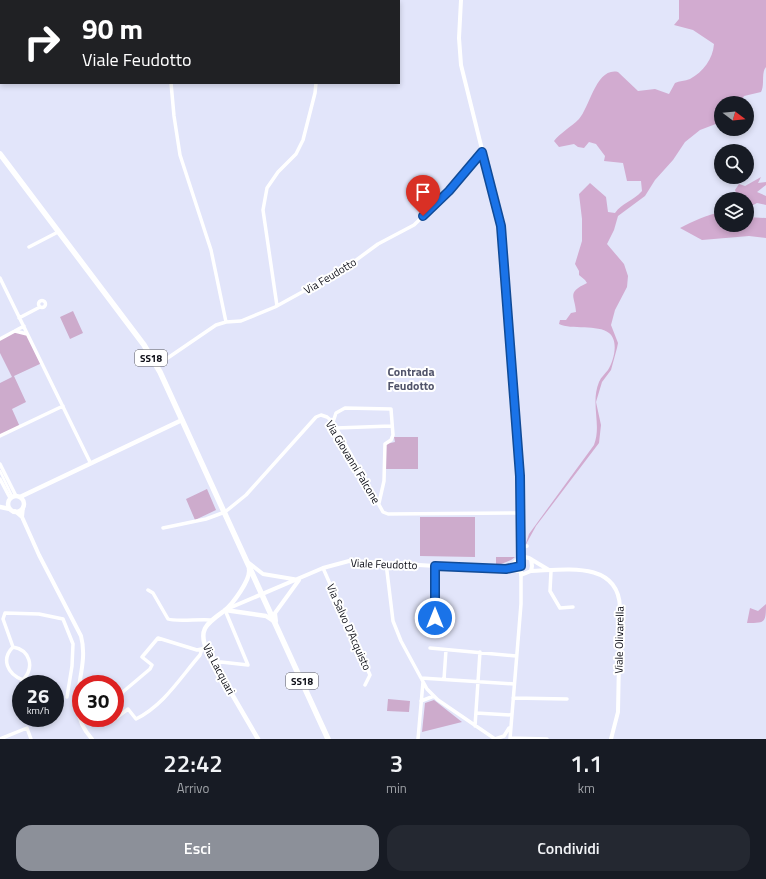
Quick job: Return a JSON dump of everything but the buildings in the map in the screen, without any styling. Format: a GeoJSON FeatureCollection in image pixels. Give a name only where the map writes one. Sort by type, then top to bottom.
{"type":"FeatureCollection","features":[{"type":"Feature","properties":{"kind":"main road","name":"SS18"},"geometry":{"type":"LineString","coordinates":[[0,154],[144,345],[156,366],[267,603],[328,739]]}},
{"type":"Feature","properties":{"kind":"main road"},"geometry":{"type":"LineString","coordinates":[[0,506],[13,497],[182,420]]}},
{"type":"Feature","properties":{"kind":"main road"},"geometry":{"type":"LineString","coordinates":[[13,511],[23,505],[27,496],[36,487]]}},
{"type":"Feature","properties":{"kind":"main road"},"geometry":{"type":"LineString","coordinates":[[13,497],[23,505]]}},
{"type":"Feature","properties":{"kind":"main road"},"geometry":{"type":"LineString","coordinates":[[13,497],[8,505],[13,511]]}},
{"type":"Feature","properties":{"kind":"main road"},"geometry":{"type":"LineString","coordinates":[[0,506],[13,511]]}},
{"type":"Feature","properties":{"kind":"main road"},"geometry":{"type":"LineString","coordinates":[[210,620],[225,610],[248,579],[250,573],[248,563]]}},
{"type":"Feature","properties":{"kind":"main road"},"geometry":{"type":"LineString","coordinates":[[225,610],[266,616],[276,623]]}},
{"type":"Feature","properties":{"kind":"main road","name":"Via Lacquari"},"geometry":{"type":"LineString","coordinates":[[210,620],[203,634],[204,648],[258,739]]}},
{"type":"Feature","properties":{"kind":"street"},"geometry":{"type":"LineString","coordinates":[[461,0],[459,38],[461,65],[501,226],[520,469],[521,570],[510,739],[548,739]]}},
{"type":"Feature","properties":{"kind":"street"},"geometry":{"type":"LineString","coordinates":[[171,84],[180,155],[211,250],[226,322]]}},
{"type":"Feature","properties":{"kind":"street"},"geometry":{"type":"LineString","coordinates":[[277,306],[263,210],[264,203],[267,188],[278,172],[296,154],[303,140],[316,84]]}},
{"type":"Feature","properties":{"kind":"street","name":"Via Feudotto"},"geometry":{"type":"LineString","coordinates":[[156,366],[216,325],[226,322],[241,321],[277,306],[344,269],[378,244],[414,225],[449,191],[482,152]]}},
{"type":"Feature","properties":{"kind":"street"},"geometry":{"type":"LineString","coordinates":[[29,247],[58,232]]}},
{"type":"Feature","properties":{"kind":"street"},"geometry":{"type":"LineString","coordinates":[[0,278],[90,462]]}},
{"type":"Feature","properties":{"kind":"street"},"geometry":{"type":"LineString","coordinates":[[20,318],[40,307]]}},
{"type":"Feature","properties":{"kind":"street"},"geometry":{"type":"LineString","coordinates":[[16,311],[26,314]]}},
{"type":"Feature","properties":{"kind":"street"},"geometry":{"type":"LineString","coordinates":[[0,339],[24,326]]}},
{"type":"Feature","properties":{"kind":"street"},"geometry":{"type":"LineString","coordinates":[[15,331],[28,334]]}},
{"type":"Feature","properties":{"kind":"street"},"geometry":{"type":"LineString","coordinates":[[0,436],[63,406]]}},
{"type":"Feature","properties":{"kind":"street"},"geometry":{"type":"LineString","coordinates":[[333,422],[336,413],[345,408],[391,409],[391,426],[393,435],[391,440],[385,444],[384,481],[378,503]]}},
{"type":"Feature","properties":{"kind":"street","name":"Via Giovanni Falcone"},"geometry":{"type":"LineString","coordinates":[[225,512],[246,495],[316,417],[321,414],[333,422],[383,512],[388,514],[520,514]]}},
{"type":"Feature","properties":{"kind":"street"},"geometry":{"type":"LineString","coordinates":[[336,428],[391,426]]}},
{"type":"Feature","properties":{"kind":"street"},"geometry":{"type":"LineString","coordinates":[[0,464],[13,497]]}},
{"type":"Feature","properties":{"kind":"street"},"geometry":{"type":"LineString","coordinates":[[0,471],[13,497]]}},
{"type":"Feature","properties":{"kind":"street"},"geometry":{"type":"LineString","coordinates":[[0,479],[13,497]]}},
{"type":"Feature","properties":{"kind":"street"},"geometry":{"type":"LineString","coordinates":[[22,518],[23,505]]}},
{"type":"Feature","properties":{"kind":"street"},"geometry":{"type":"LineString","coordinates":[[13,511],[22,518],[81,636],[84,647],[76,701],[80,722],[92,739]]}},
{"type":"Feature","properties":{"kind":"street"},"geometry":{"type":"LineString","coordinates":[[163,528],[185,524],[225,512]]}},
{"type":"Feature","properties":{"kind":"street"},"geometry":{"type":"LineString","coordinates":[[521,548],[527,546]]}},
{"type":"Feature","properties":{"kind":"street"},"geometry":{"type":"LineString","coordinates":[[504,569],[513,564],[521,556]]}},
{"type":"Feature","properties":{"kind":"street","name":"Viale Olivarella"},"geometry":{"type":"LineString","coordinates":[[521,556],[551,570]]}},
{"type":"Feature","properties":{"kind":"street"},"geometry":{"type":"LineString","coordinates":[[531,560],[531,571]]}},
{"type":"Feature","properties":{"kind":"street","name":"Viale Feudotto"},"geometry":{"type":"LineString","coordinates":[[225,610],[299,580],[323,568],[349,562],[521,570]]}},
{"type":"Feature","properties":{"kind":"street"},"geometry":{"type":"LineString","coordinates":[[248,563],[263,574],[299,580],[275,613],[276,623]]}},
{"type":"Feature","properties":{"kind":"street"},"geometry":{"type":"LineString","coordinates":[[386,563],[393,621],[422,680],[434,696],[495,739],[504,738],[511,725]]}},
{"type":"Feature","properties":{"kind":"street"},"geometry":{"type":"LineString","coordinates":[[435,566],[435,631]]}},
{"type":"Feature","properties":{"kind":"street","name":"Via Salvo D'Acquisto"},"geometry":{"type":"LineString","coordinates":[[323,568],[370,675],[366,685]]}},
{"type":"Feature","properties":{"kind":"street","name":"Viale Olivarella"},"geometry":{"type":"LineString","coordinates":[[521,570],[594,572],[608,579],[616,588],[619,596],[618,712],[611,739]]}},
{"type":"Feature","properties":{"kind":"street"},"geometry":{"type":"LineString","coordinates":[[551,570],[550,591],[560,608],[573,607]]}},
{"type":"Feature","properties":{"kind":"street"},"geometry":{"type":"LineString","coordinates":[[148,590],[153,593],[168,619],[175,621],[195,619],[210,620]]}},
{"type":"Feature","properties":{"kind":"street"},"geometry":{"type":"LineString","coordinates":[[214,663],[220,662],[248,665],[225,610]]}},
{"type":"Feature","properties":{"kind":"street"},"geometry":{"type":"LineString","coordinates":[[14,675],[7,668],[6,662],[12,646],[3,619],[5,613],[40,614],[63,619],[72,618]]}},
{"type":"Feature","properties":{"kind":"street"},"geometry":{"type":"LineString","coordinates":[[63,619],[73,644],[72,666],[67,697]]}},
{"type":"Feature","properties":{"kind":"street"},"geometry":{"type":"LineString","coordinates":[[124,691],[150,669],[152,665],[142,656],[158,638],[197,650],[204,648]]}},
{"type":"Feature","properties":{"kind":"street"},"geometry":{"type":"LineString","coordinates":[[12,646],[20,648],[26,652],[30,663],[30,669],[27,675]]}},
{"type":"Feature","properties":{"kind":"street"},"geometry":{"type":"LineString","coordinates":[[124,712],[128,709],[136,719],[158,705],[169,695],[204,648]]}},
{"type":"Feature","properties":{"kind":"street"},"geometry":{"type":"LineString","coordinates":[[430,648],[516,656]]}},
{"type":"Feature","properties":{"kind":"street"},"geometry":{"type":"LineString","coordinates":[[444,679],[446,650]]}},
{"type":"Feature","properties":{"kind":"street"},"geometry":{"type":"LineString","coordinates":[[475,726],[480,652]]}},
{"type":"Feature","properties":{"kind":"street"},"geometry":{"type":"LineString","coordinates":[[422,680],[444,679],[514,684]]}},
{"type":"Feature","properties":{"kind":"street"},"geometry":{"type":"LineString","coordinates":[[418,739],[422,680]]}},
{"type":"Feature","properties":{"kind":"street"},"geometry":{"type":"LineString","coordinates":[[421,701],[434,696]]}},
{"type":"Feature","properties":{"kind":"street"},"geometry":{"type":"LineString","coordinates":[[513,698],[567,699]]}},
{"type":"Feature","properties":{"kind":"street"},"geometry":{"type":"LineString","coordinates":[[476,713],[512,715]]}},
{"type":"Feature","properties":{"kind":"street"},"geometry":{"type":"LineString","coordinates":[[0,739],[27,728],[31,739]]}},
{"type":"Feature","properties":{"kind":"shaded area"},"geometry":{"type":"Polygon","coordinates":[[[679,0],[766,0],[766,67],[763,86],[761,92],[744,96],[714,96],[714,125],[700,130],[685,142],[673,160],[655,180],[645,196],[618,216],[614,230],[607,244],[624,264],[628,276],[627,287],[615,310],[611,325],[618,343],[617,348],[611,370],[602,382],[596,402],[600,380],[608,370],[614,356],[615,346],[612,336],[604,330],[570,327],[559,324],[560,320],[566,320],[571,313],[576,312],[573,295],[574,292],[580,286],[587,283],[579,275],[579,271],[575,264],[582,241],[582,219],[579,194],[590,183],[606,197],[608,212],[615,213],[642,191],[641,181],[627,181],[623,163],[604,161],[605,156],[596,144],[589,142],[584,148],[578,147],[574,144],[559,147],[554,141],[559,135],[579,119],[594,89],[604,76],[610,72],[618,72],[638,91],[655,89],[669,94],[675,83],[690,79],[699,73],[712,55],[714,44],[693,30],[674,25],[679,19],[679,0]]]}},
{"type":"Feature","properties":{"kind":"shaded area"},"geometry":{"type":"Polygon","coordinates":[[[761,177],[758,183],[766,182],[766,185],[757,192],[766,196],[766,205],[757,203],[754,204],[754,192],[736,192],[735,190],[739,184],[745,186],[754,184],[754,181],[761,177]]]}},
{"type":"Feature","properties":{"kind":"shaded area"},"geometry":{"type":"Polygon","coordinates":[[[714,214],[714,232],[754,232],[754,217],[766,218],[766,238],[749,236],[702,240],[680,228],[700,218],[714,214]]]}},
{"type":"Feature","properties":{"kind":"shaded area"},"geometry":{"type":"Polygon","coordinates":[[[73,311],[83,333],[70,339],[60,317],[73,311]]]}},
{"type":"Feature","properties":{"kind":"shaded area"},"geometry":{"type":"Polygon","coordinates":[[[15,331],[28,334],[42,363],[14,376],[26,402],[12,409],[20,427],[0,436],[0,383],[12,377],[0,353],[0,339],[15,331]]]}},
{"type":"Feature","properties":{"kind":"shaded area"},"geometry":{"type":"Polygon","coordinates":[[[596,402],[601,425],[599,443],[536,526],[525,546],[529,534],[594,445],[596,437],[596,402]]]}},
{"type":"Feature","properties":{"kind":"shaded area"},"geometry":{"type":"Polygon","coordinates":[[[394,437],[418,437],[418,469],[386,469],[386,444],[395,442],[394,437]]]}},
{"type":"Feature","properties":{"kind":"shaded area"},"geometry":{"type":"Polygon","coordinates":[[[207,489],[216,510],[195,520],[186,499],[207,489]]]}},
{"type":"Feature","properties":{"kind":"shaded area"},"geometry":{"type":"Polygon","coordinates":[[[420,517],[475,517],[475,557],[420,556],[420,517]]]}},
{"type":"Feature","properties":{"kind":"shaded area"},"geometry":{"type":"Polygon","coordinates":[[[496,557],[515,557],[496,566],[496,557]]]}},
{"type":"Feature","properties":{"kind":"shaded area"},"geometry":{"type":"Polygon","coordinates":[[[766,604],[766,615],[763,621],[758,623],[747,623],[750,608],[758,611],[766,604]]]}},
{"type":"Feature","properties":{"kind":"shaded area"},"geometry":{"type":"Polygon","coordinates":[[[388,699],[410,701],[409,712],[387,711],[388,699]]]}},
{"type":"Feature","properties":{"kind":"shaded area"},"geometry":{"type":"Polygon","coordinates":[[[434,700],[462,722],[422,732],[425,703],[434,700]]]}},
{"type":"Feature","properties":{"kind":"district","name":"Contrada Feudotto"},"geometry":{"type":"Point","coordinates":[411,378]}},
{"type":"Feature","properties":{"kind":"route"},"geometry":{"type":"LineString","coordinates":[[423,216],[449,191],[482,152],[501,226],[520,476],[521,566],[506,569],[435,566],[435,618]]}}]}
